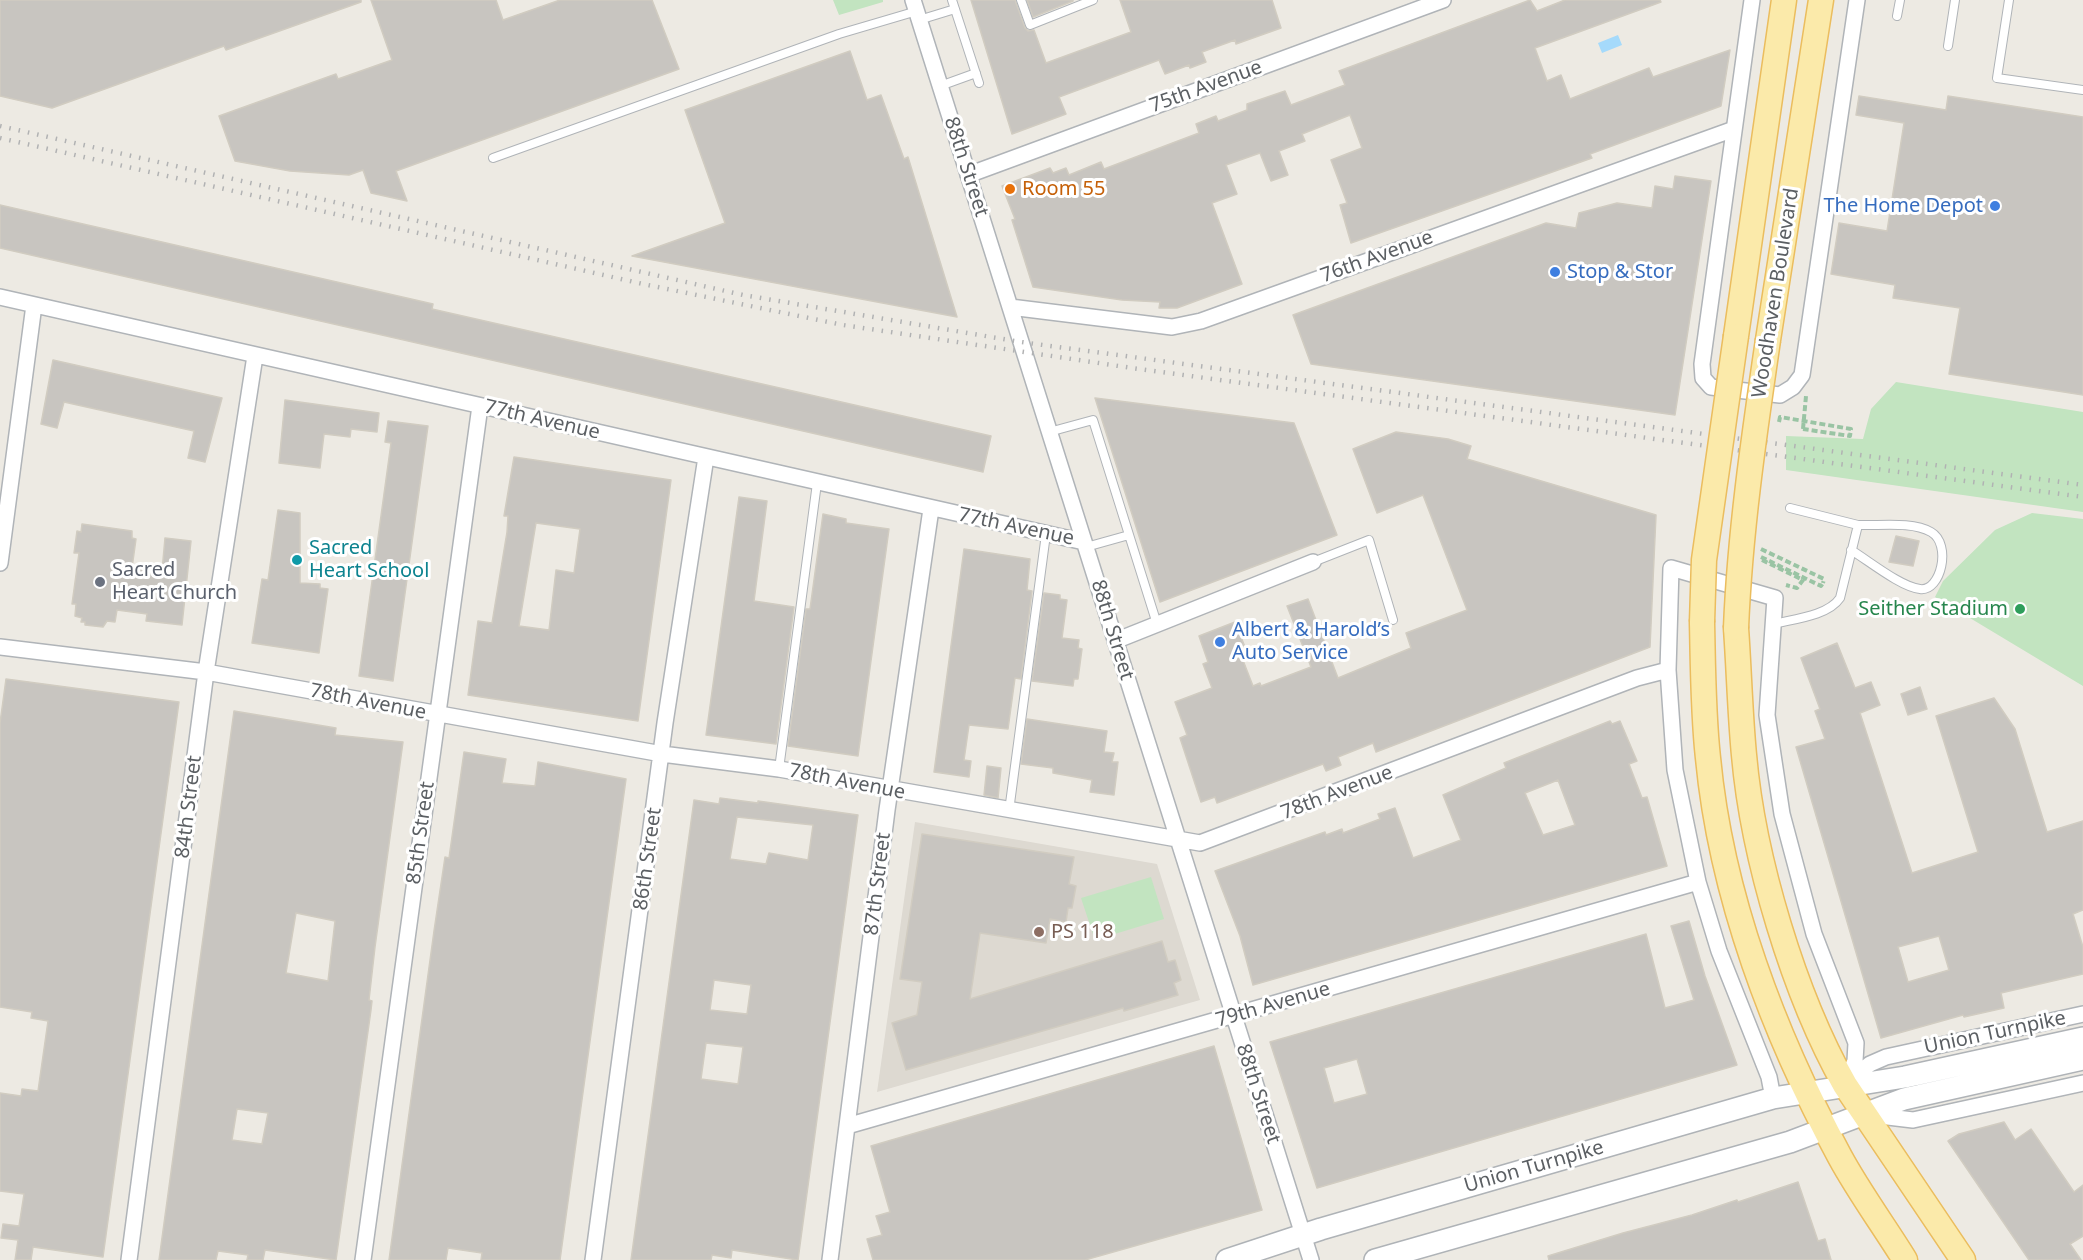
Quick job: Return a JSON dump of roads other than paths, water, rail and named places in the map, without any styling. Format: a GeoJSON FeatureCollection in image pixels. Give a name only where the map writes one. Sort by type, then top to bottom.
{"type":"FeatureCollection","features":[{"type":"Feature","properties":{"kind":"main road","name":"Woodhaven Boulevard"},"geometry":{"type":"LineString","coordinates":[[1784,0],[1704,560],[1702,622],[1708,760],[1727,870],[1763,987],[1839,1156],[1905,1260]]}},
{"type":"Feature","properties":{"kind":"main road","name":"Woodhaven Boulevard"},"geometry":{"type":"LineString","coordinates":[[1821,0],[1768,340],[1746,494],[1739,562],[1736,628],[1744,757],[1765,870],[1801,988],[1831,1059],[1863,1114],[1963,1260]]}},
{"type":"Feature","properties":{"kind":"main road","name":"Union Turnpike"},"geometry":{"type":"LineString","coordinates":[[1227,1260],[1303,1235],[1773,1098],[1905,1077],[2083,1038]]}},
{"type":"Feature","properties":{"kind":"main road"},"geometry":{"type":"LineString","coordinates":[[1375,1260],[1790,1142],[1904,1099],[2083,1059]]}},
{"type":"Feature","properties":{"kind":"street","name":"75th Avenue"},"geometry":{"type":"LineString","coordinates":[[968,175],[1443,0]]}},
{"type":"Feature","properties":{"kind":"street"},"geometry":{"type":"LineString","coordinates":[[1752,0],[1702,364],[1703,378],[1711,387],[1780,395],[1793,387],[1802,375],[1857,0]]}},
{"type":"Feature","properties":{"kind":"street","name":"88th Street"},"geometry":{"type":"LineString","coordinates":[[916,10],[1311,1260]]}},
{"type":"Feature","properties":{"kind":"street","name":"76th Avenue"},"geometry":{"type":"LineString","coordinates":[[1010,307],[1172,327],[1201,321],[1734,129]]}},
{"type":"Feature","properties":{"kind":"street","name":"77th Avenue"},"geometry":{"type":"LineString","coordinates":[[0,297],[1085,544]]}},
{"type":"Feature","properties":{"kind":"street"},"geometry":{"type":"LineString","coordinates":[[0,563],[34,305]]}},
{"type":"Feature","properties":{"kind":"street","name":"84th Street"},"geometry":{"type":"LineString","coordinates":[[129,1260],[206,672],[255,356]]}},
{"type":"Feature","properties":{"kind":"street","name":"85th Street"},"geometry":{"type":"LineString","coordinates":[[363,1260],[480,406]]}},
{"type":"Feature","properties":{"kind":"street","name":"86th Street"},"geometry":{"type":"LineString","coordinates":[[593,1260],[662,754],[706,458]]}},
{"type":"Feature","properties":{"kind":"street","name":"87th Street"},"geometry":{"type":"LineString","coordinates":[[830,1260],[890,790],[931,509]]}},
{"type":"Feature","properties":{"kind":"street"},"geometry":{"type":"LineString","coordinates":[[1115,641],[1313,562]]}},
{"type":"Feature","properties":{"kind":"street"},"geometry":{"type":"LineString","coordinates":[[1773,1098],[1769,1077],[1719,951],[1698,882],[1675,770],[1668,670],[1671,568],[1775,598],[1767,715],[1782,814],[1814,934],[1856,1043],[1855,1061],[1845,1085]]}},
{"type":"Feature","properties":{"kind":"street","name":"78th Avenue"},"geometry":{"type":"LineString","coordinates":[[0,647],[206,672],[662,754],[779,769],[1178,840],[1206,842],[1637,678],[1668,670]]}},
{"type":"Feature","properties":{"kind":"street","name":"79th Avenue"},"geometry":{"type":"LineString","coordinates":[[847,1126],[1698,882]]}},
{"type":"Feature","properties":{"kind":"street","name":"Union Turnpike"},"geometry":{"type":"LineString","coordinates":[[1845,1085],[1862,1070],[1886,1057],[2083,1014]]}},
{"type":"Feature","properties":{"kind":"street"},"geometry":{"type":"LineString","coordinates":[[1863,1114],[1913,1120],[2083,1083]]}},
{"type":"Feature","properties":{"kind":"lane"},"geometry":{"type":"LineString","coordinates":[[952,0],[980,83]]}},
{"type":"Feature","properties":{"kind":"lane"},"geometry":{"type":"LineString","coordinates":[[1021,0],[1030,25],[1093,0]]}},
{"type":"Feature","properties":{"kind":"lane"},"geometry":{"type":"LineString","coordinates":[[1897,16],[1900,0]]}},
{"type":"Feature","properties":{"kind":"lane"},"geometry":{"type":"LineString","coordinates":[[1948,46],[1955,0]]}},
{"type":"Feature","properties":{"kind":"lane"},"geometry":{"type":"LineString","coordinates":[[2009,0],[1997,78],[2083,90]]}},
{"type":"Feature","properties":{"kind":"lane"},"geometry":{"type":"LineString","coordinates":[[493,158],[828,38],[916,10],[955,9]]}},
{"type":"Feature","properties":{"kind":"lane"},"geometry":{"type":"LineString","coordinates":[[940,86],[976,73]]}},
{"type":"Feature","properties":{"kind":"lane"},"geometry":{"type":"LineString","coordinates":[[1049,432],[1093,420],[1157,624]]}},
{"type":"Feature","properties":{"kind":"lane"},"geometry":{"type":"LineString","coordinates":[[779,769],[817,483]]}},
{"type":"Feature","properties":{"kind":"lane"},"geometry":{"type":"LineString","coordinates":[[1790,508],[1858,525],[1918,527],[1932,532],[1942,542],[1942,560],[1935,581],[1929,587],[1921,590],[1908,586],[1851,550]]}},
{"type":"Feature","properties":{"kind":"lane"},"geometry":{"type":"LineString","coordinates":[[1773,624],[1826,610],[1836,604],[1840,598],[1858,525]]}},
{"type":"Feature","properties":{"kind":"lane"},"geometry":{"type":"LineString","coordinates":[[1009,810],[1046,534]]}},
{"type":"Feature","properties":{"kind":"lane"},"geometry":{"type":"LineString","coordinates":[[1085,544],[1129,535]]}},
{"type":"Feature","properties":{"kind":"lane"},"geometry":{"type":"LineString","coordinates":[[1313,562],[1369,540],[1393,620]]}},
{"type":"Feature","properties":{"kind":"water"},"geometry":{"type":"Polygon","coordinates":[[[1618,35],[1622,45],[1602,53],[1598,43],[1618,35]]]}},
{"type":"Feature","properties":{"kind":"railway"},"geometry":{"type":"LineString","coordinates":[[0,126],[743,295],[1021,342],[2083,485]]}},
{"type":"Feature","properties":{"kind":"railway"},"geometry":{"type":"LineString","coordinates":[[0,138],[643,284],[843,325],[1139,369],[2083,497]]}},
{"type":"Feature","properties":{"kind":"place","name":"Room 55"},"geometry":{"type":"Point","coordinates":[1010,189]}},
{"type":"Feature","properties":{"kind":"place","name":"The Home Depot"},"geometry":{"type":"Point","coordinates":[1995,206]}},
{"type":"Feature","properties":{"kind":"place","name":"Stop & Stor"},"geometry":{"type":"Point","coordinates":[1555,272]}},
{"type":"Feature","properties":{"kind":"place","name":"Sacred Heart School"},"geometry":{"type":"Point","coordinates":[297,560]}},
{"type":"Feature","properties":{"kind":"place","name":"Sacred Heart Church"},"geometry":{"type":"Point","coordinates":[100,582]}},
{"type":"Feature","properties":{"kind":"place","name":"Seither Stadium"},"geometry":{"type":"Point","coordinates":[2020,609]}},
{"type":"Feature","properties":{"kind":"place","name":"Albert & Harold’s Auto Service"},"geometry":{"type":"Point","coordinates":[1220,642]}},
{"type":"Feature","properties":{"kind":"place","name":"PS 118"},"geometry":{"type":"Point","coordinates":[1039,932]}}]}
